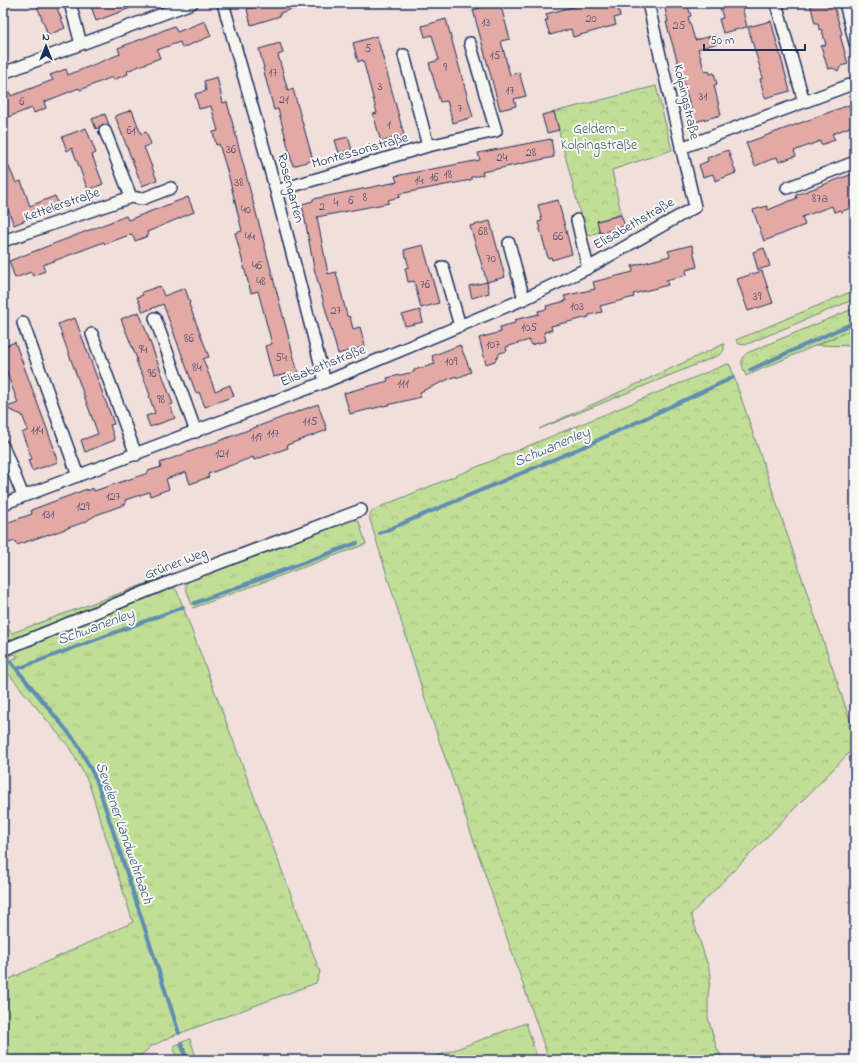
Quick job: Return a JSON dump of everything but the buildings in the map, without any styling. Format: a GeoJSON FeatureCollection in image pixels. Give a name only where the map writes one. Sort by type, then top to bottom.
{"type":"FeatureCollection","features":[{"type":"Feature","properties":{"kind":"street"},"geometry":{"type":"LineString","coordinates":[[70,3],[81,44]]}},
{"type":"Feature","properties":{"kind":"street"},"geometry":{"type":"LineString","coordinates":[[3,73],[192,3]]}},
{"type":"Feature","properties":{"kind":"street","name":"Rosengarten"},"geometry":{"type":"LineString","coordinates":[[223,3],[276,191],[325,382]]}},
{"type":"Feature","properties":{"kind":"street","name":"Kolpingstraße"},"geometry":{"type":"LineString","coordinates":[[648,3],[695,207]]}},
{"type":"Feature","properties":{"kind":"street"},"geometry":{"type":"LineString","coordinates":[[776,3],[804,102]]}},
{"type":"Feature","properties":{"kind":"street"},"geometry":{"type":"LineString","coordinates":[[845,3],[855,43]]}},
{"type":"Feature","properties":{"kind":"street","name":"Montessoristraße"},"geometry":{"type":"LineString","coordinates":[[276,191],[428,146],[496,131],[470,43]]}},
{"type":"Feature","properties":{"kind":"street","name":"Montessoristraße"},"geometry":{"type":"LineString","coordinates":[[404,55],[428,146]]}},
{"type":"Feature","properties":{"kind":"street"},"geometry":{"type":"LineString","coordinates":[[681,148],[855,82]]}},
{"type":"Feature","properties":{"kind":"street"},"geometry":{"type":"LineString","coordinates":[[106,132],[131,197]]}},
{"type":"Feature","properties":{"kind":"street"},"geometry":{"type":"LineString","coordinates":[[787,188],[855,162]]}},
{"type":"Feature","properties":{"kind":"street","name":"Kettelerstraße"},"geometry":{"type":"LineString","coordinates":[[3,241],[131,197],[142,199],[171,188]]}},
{"type":"Feature","properties":{"kind":"street","name":"Elisabethstraße"},"geometry":{"type":"LineString","coordinates":[[3,504],[136,455],[325,382],[524,299],[588,268],[695,207]]}},
{"type":"Feature","properties":{"kind":"street","name":"Elisabethstraße"},"geometry":{"type":"LineString","coordinates":[[577,220],[588,268]]}},
{"type":"Feature","properties":{"kind":"street"},"geometry":{"type":"LineString","coordinates":[[509,243],[524,299]]}},
{"type":"Feature","properties":{"kind":"street"},"geometry":{"type":"LineString","coordinates":[[443,267],[460,326]]}},
{"type":"Feature","properties":{"kind":"street"},"geometry":{"type":"LineString","coordinates":[[155,318],[196,432]]}},
{"type":"Feature","properties":{"kind":"street"},"geometry":{"type":"LineString","coordinates":[[23,323],[78,476]]}},
{"type":"Feature","properties":{"kind":"street"},"geometry":{"type":"LineString","coordinates":[[92,334],[136,455]]}},
{"type":"Feature","properties":{"kind":"street"},"geometry":{"type":"LineString","coordinates":[[3,446],[23,496]]}},
{"type":"Feature","properties":{"kind":"street","name":"Grüner Weg"},"geometry":{"type":"LineString","coordinates":[[3,650],[177,579],[361,510]]}},
{"type":"Feature","properties":{"kind":"green space","name":"Geldern - Kolpingstraße"},"geometry":{"type":"Polygon","coordinates":[[[656,86],[672,150],[612,170],[621,214],[597,221],[600,232],[586,236],[554,112],[656,86]]]}},
{"type":"Feature","properties":{"kind":"green space"},"geometry":{"type":"Polygon","coordinates":[[[855,290],[855,299],[745,345],[739,344],[736,340],[855,290]]]}},
{"type":"Feature","properties":{"kind":"green space"},"geometry":{"type":"Polygon","coordinates":[[[855,308],[855,328],[746,376],[742,361],[747,353],[855,308]]]}},
{"type":"Feature","properties":{"kind":"green space"},"geometry":{"type":"Polygon","coordinates":[[[855,328],[855,346],[817,345],[855,328]]]}},
{"type":"Feature","properties":{"kind":"green space"},"geometry":{"type":"Polygon","coordinates":[[[724,344],[723,351],[717,356],[539,429],[724,344]]]}},
{"type":"Feature","properties":{"kind":"green space"},"geometry":{"type":"Polygon","coordinates":[[[727,364],[730,365],[855,735],[855,747],[691,914],[711,975],[708,995],[708,1018],[717,1049],[724,1060],[549,1060],[427,705],[370,520],[370,515],[375,509],[727,364]]]}},
{"type":"Feature","properties":{"kind":"green space"},"geometry":{"type":"Polygon","coordinates":[[[353,519],[359,522],[366,544],[193,608],[186,588],[186,584],[190,580],[353,519]]]}},
{"type":"Feature","properties":{"kind":"green space"},"geometry":{"type":"Polygon","coordinates":[[[161,578],[13,640],[3,632],[3,623],[12,633],[161,578]]]}},
{"type":"Feature","properties":{"kind":"green space"},"geometry":{"type":"Polygon","coordinates":[[[170,587],[177,591],[320,972],[316,983],[170,1037],[152,1046],[135,1060],[3,1060],[3,982],[133,922],[88,781],[69,747],[3,667],[3,663],[18,657],[14,654],[3,662],[3,656],[170,587]]]}},
{"type":"Feature","properties":{"kind":"green space"},"geometry":{"type":"Polygon","coordinates":[[[526,1023],[538,1060],[427,1060],[526,1023]]]}},
{"type":"Feature","properties":{"kind":"green space"},"geometry":{"type":"Polygon","coordinates":[[[190,1039],[197,1060],[178,1060],[173,1046],[190,1039]]]}},
{"type":"Feature","properties":{"kind":"waterway","name":"Schwanenley"},"geometry":{"type":"LineString","coordinates":[[750,370],[855,322]]}},
{"type":"Feature","properties":{"kind":"waterway","name":"Schwanenley"},"geometry":{"type":"LineString","coordinates":[[380,533],[583,447],[732,378]]}},
{"type":"Feature","properties":{"kind":"waterway","name":"Schwanenley"},"geometry":{"type":"LineString","coordinates":[[195,603],[357,543]]}},
{"type":"Feature","properties":{"kind":"waterway","name":"Schwanenley"},"geometry":{"type":"LineString","coordinates":[[17,669],[183,607]]}},
{"type":"Feature","properties":{"kind":"waterway","name":"Sevelener Landwehrbach"},"geometry":{"type":"LineString","coordinates":[[10,661],[77,743],[96,779],[179,1033]]}},
{"type":"Feature","properties":{"kind":"waterway","name":"Sevelener Landwehrbach"},"geometry":{"type":"LineString","coordinates":[[181,1043],[187,1060]]}}]}
